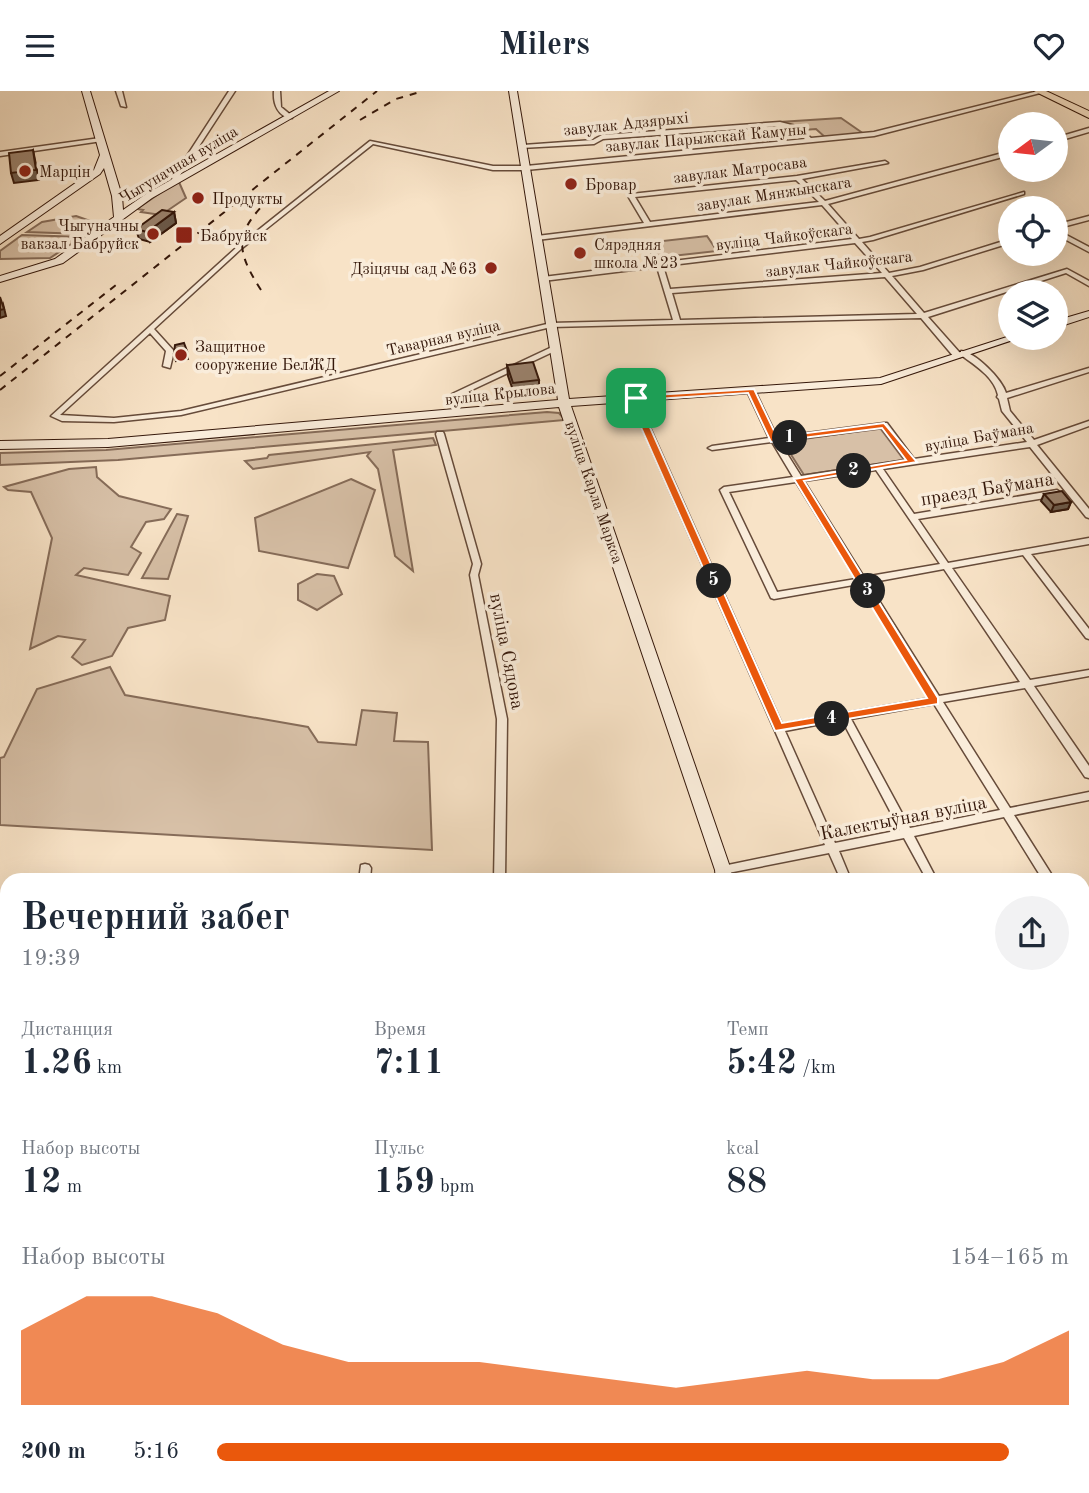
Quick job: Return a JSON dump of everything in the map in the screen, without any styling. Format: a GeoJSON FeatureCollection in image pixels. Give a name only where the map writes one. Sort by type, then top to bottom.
{"type":"FeatureCollection","features":[{"type":"Feature","properties":{"kind":"main road"},"geometry":{"type":"LineString","coordinates":[[0,241],[88,180],[102,167],[100,140],[86,91]]}},
{"type":"Feature","properties":{"kind":"main road","name":"Чыгуначная вуліца"},"geometry":{"type":"LineString","coordinates":[[0,279],[59,261],[149,196],[335,91]]}},
{"type":"Feature","properties":{"kind":"main road","name":"вуліца Карла Маркса"},"geometry":{"type":"LineString","coordinates":[[513,91],[564,403],[723,873]]}},
{"type":"Feature","properties":{"kind":"main road"},"geometry":{"type":"LineString","coordinates":[[1040,91],[1089,115]]}},
{"type":"Feature","properties":{"kind":"main road"},"geometry":{"type":"LineString","coordinates":[[101,160],[117,196],[119,217]]}},
{"type":"Feature","properties":{"kind":"main road"},"geometry":{"type":"LineString","coordinates":[[0,234],[84,176],[101,160]]}},
{"type":"Feature","properties":{"kind":"main road"},"geometry":{"type":"LineString","coordinates":[[88,180],[101,177],[111,180]]}},
{"type":"Feature","properties":{"kind":"main road"},"geometry":{"type":"LineString","coordinates":[[117,196],[130,201],[149,196]]}},
{"type":"Feature","properties":{"kind":"main road"},"geometry":{"type":"LineString","coordinates":[[1068,321],[1089,314]]}},
{"type":"Feature","properties":{"kind":"main road","name":"вуліца Крылова"},"geometry":{"type":"LineString","coordinates":[[0,440],[122,442],[564,403],[881,381],[998,343]]}},
{"type":"Feature","properties":{"kind":"main road","name":"вуліца Крылова"},"geometry":{"type":"LineString","coordinates":[[0,445],[43,442]]}},
{"type":"Feature","properties":{"kind":"street"},"geometry":{"type":"LineString","coordinates":[[119,91],[124,106]]}},
{"type":"Feature","properties":{"kind":"street"},"geometry":{"type":"LineString","coordinates":[[173,182],[232,91]]}},
{"type":"Feature","properties":{"kind":"street"},"geometry":{"type":"LineString","coordinates":[[277,91],[276,103],[281,112],[290,117]]}},
{"type":"Feature","properties":{"kind":"street","name":"завулак Парыжскай Камуны"},"geometry":{"type":"LineString","coordinates":[[372,142],[493,168],[526,168],[874,135],[1040,91]]}},
{"type":"Feature","properties":{"kind":"street","name":"завулак Адзярыхі"},"geometry":{"type":"LineString","coordinates":[[523,147],[594,142],[602,137],[780,124],[794,127],[811,141]]}},
{"type":"Feature","properties":{"kind":"street"},"geometry":{"type":"LineString","coordinates":[[1068,136],[1089,130]]}},
{"type":"Feature","properties":{"kind":"street"},"geometry":{"type":"LineString","coordinates":[[0,154],[100,140]]}},
{"type":"Feature","properties":{"kind":"street","name":"Таварная вуліца"},"geometry":{"type":"LineString","coordinates":[[372,142],[245,244],[55,416],[62,419],[114,420],[172,415],[551,325],[923,316],[1067,271],[1089,284]]}},
{"type":"Feature","properties":{"kind":"street","name":"завулак Мянжынскага"},"geometry":{"type":"LineString","coordinates":[[537,238],[824,203],[998,155]]}},
{"type":"Feature","properties":{"kind":"street","name":"завулак Матросава"},"geometry":{"type":"LineString","coordinates":[[648,225],[631,196],[797,177],[884,163]]}},
{"type":"Feature","properties":{"kind":"street"},"geometry":{"type":"LineString","coordinates":[[181,169],[193,170]]}},
{"type":"Feature","properties":{"kind":"street"},"geometry":{"type":"LineString","coordinates":[[797,177],[859,241],[923,316],[960,354],[988,372],[1000,386],[1006,411],[1089,515]]}},
{"type":"Feature","properties":{"kind":"street","name":"вуліца Чайкоўскага"},"geometry":{"type":"LineString","coordinates":[[543,279],[859,241],[1022,193]]}},
{"type":"Feature","properties":{"kind":"street"},"geometry":{"type":"LineString","coordinates":[[1068,225],[1089,218]]}},
{"type":"Feature","properties":{"kind":"street"},"geometry":{"type":"LineString","coordinates":[[1068,237],[1089,250]]}},
{"type":"Feature","properties":{"kind":"street","name":"завулак Чайкоўскага"},"geometry":{"type":"LineString","coordinates":[[668,291],[889,275],[921,269],[998,245]]}},
{"type":"Feature","properties":{"kind":"street"},"geometry":{"type":"LineString","coordinates":[[660,265],[677,322]]}},
{"type":"Feature","properties":{"kind":"street"},"geometry":{"type":"LineString","coordinates":[[151,330],[170,351],[167,366]]}},
{"type":"Feature","properties":{"kind":"street"},"geometry":{"type":"LineString","coordinates":[[456,394],[555,349]]}},
{"type":"Feature","properties":{"kind":"street"},"geometry":{"type":"LineString","coordinates":[[1001,397],[1089,370]]}},
{"type":"Feature","properties":{"kind":"street"},"geometry":{"type":"LineString","coordinates":[[751,391],[774,440],[934,701],[1044,873]]}},
{"type":"Feature","properties":{"kind":"street"},"geometry":{"type":"LineString","coordinates":[[636,398],[644,423],[843,873]]}},
{"type":"Feature","properties":{"kind":"street","name":"вуліца Баўмана"},"geometry":{"type":"LineString","coordinates":[[862,582],[774,596],[724,490],[1031,444],[1089,423]]}},
{"type":"Feature","properties":{"kind":"street","name":"вуліца Баўмана"},"geometry":{"type":"LineString","coordinates":[[712,448],[884,425],[912,462]]}},
{"type":"Feature","properties":{"kind":"street","name":"вуліца Сядова"},"geometry":{"type":"LineString","coordinates":[[440,434],[477,564],[474,575],[502,719],[500,873]]}},
{"type":"Feature","properties":{"kind":"street"},"geometry":{"type":"LineString","coordinates":[[878,467],[1089,774]]}},
{"type":"Feature","properties":{"kind":"street","name":"праезд Баўмана"},"geometry":{"type":"LineString","coordinates":[[911,517],[1069,491]]}},
{"type":"Feature","properties":{"kind":"street"},"geometry":{"type":"LineString","coordinates":[[862,582],[1089,541]]}},
{"type":"Feature","properties":{"kind":"street"},"geometry":{"type":"LineString","coordinates":[[1026,554],[1089,636]]}},
{"type":"Feature","properties":{"kind":"street"},"geometry":{"type":"LineString","coordinates":[[779,728],[1089,673]]}},
{"type":"Feature","properties":{"kind":"street"},"geometry":{"type":"LineString","coordinates":[[845,717],[928,873]]}},
{"type":"Feature","properties":{"kind":"street","name":"Калектыўная вуліца"},"geometry":{"type":"LineString","coordinates":[[732,873],[831,849],[1089,796]]}},
{"type":"Feature","properties":{"kind":"street"},"geometry":{"type":"LineString","coordinates":[[365,868],[365,873]]}},
{"type":"Feature","properties":{"kind":"shaded area"},"geometry":{"type":"Polygon","coordinates":[[[841,118],[864,134],[826,138],[816,129],[803,130],[779,122],[841,118]]]}},
{"type":"Feature","properties":{"kind":"shaded area"},"geometry":{"type":"Polygon","coordinates":[[[179,182],[186,198],[161,215],[137,209],[179,182]]]}},
{"type":"Feature","properties":{"kind":"shaded area"},"geometry":{"type":"Polygon","coordinates":[[[76,216],[99,224],[84,234],[27,232],[42,222],[76,216]]]}},
{"type":"Feature","properties":{"kind":"shaded area"},"geometry":{"type":"Polygon","coordinates":[[[22,235],[82,237],[50,258],[0,259],[0,251],[22,235]]]}},
{"type":"Feature","properties":{"kind":"shaded area"},"geometry":{"type":"Polygon","coordinates":[[[707,236],[717,251],[654,258],[645,243],[707,236]]]}},
{"type":"Feature","properties":{"kind":"shaded area"},"geometry":{"type":"Polygon","coordinates":[[[559,413],[565,420],[118,460],[0,465],[0,453],[106,450],[559,413]]]}},
{"type":"Feature","properties":{"kind":"shaded area"},"geometry":{"type":"Polygon","coordinates":[[[880,428],[904,460],[804,475],[783,442],[880,428]]]}},
{"type":"Feature","properties":{"kind":"shaded area"},"geometry":{"type":"Polygon","coordinates":[[[433,438],[436,445],[393,450],[413,571],[395,556],[378,469],[367,456],[370,452],[253,469],[245,461],[267,458],[269,455],[433,438]]]}},
{"type":"Feature","properties":{"kind":"shaded area"},"geometry":{"type":"Polygon","coordinates":[[[96,467],[97,477],[119,496],[171,509],[164,519],[146,522],[131,547],[141,553],[128,575],[84,568],[76,575],[170,596],[165,620],[128,628],[112,656],[82,665],[72,657],[85,640],[58,636],[30,649],[52,538],[31,492],[8,490],[4,487],[69,469],[96,467]]]}},
{"type":"Feature","properties":{"kind":"shaded area"},"geometry":{"type":"Polygon","coordinates":[[[351,479],[375,490],[348,568],[259,551],[255,518],[351,479]]]}},
{"type":"Feature","properties":{"kind":"shaded area"},"geometry":{"type":"Polygon","coordinates":[[[177,514],[188,516],[168,579],[142,578],[177,514]]]}},
{"type":"Feature","properties":{"kind":"shaded area"},"geometry":{"type":"Polygon","coordinates":[[[317,574],[334,576],[342,594],[317,610],[298,600],[298,584],[317,574]]]}},
{"type":"Feature","properties":{"kind":"shaded area"},"geometry":{"type":"Polygon","coordinates":[[[110,667],[125,695],[308,727],[318,742],[356,745],[362,710],[397,713],[394,741],[428,742],[432,850],[0,825],[0,758],[4,757],[37,689],[110,667]]]}},
{"type":"Feature","properties":{"kind":"building"},"geometry":{"type":"Polygon","coordinates":[[[33,150],[36,170],[11,173],[9,153],[33,150]]]}},
{"type":"Feature","properties":{"kind":"building"},"geometry":{"type":"Polygon","coordinates":[[[162,210],[174,212],[147,232],[136,229],[162,210]]]}},
{"type":"Feature","properties":{"kind":"building"},"geometry":{"type":"Polygon","coordinates":[[[184,343],[187,351],[174,354],[175,345],[184,343]]]}},
{"type":"Feature","properties":{"kind":"building"},"geometry":{"type":"Polygon","coordinates":[[[533,362],[539,380],[513,383],[507,365],[533,362]]]}},
{"type":"Feature","properties":{"kind":"building"},"geometry":{"type":"Polygon","coordinates":[[[1062,491],[1071,502],[1054,505],[1044,494],[1062,491]]]}},
{"type":"Feature","properties":{"kind":"railway"},"geometry":{"type":"LineString","coordinates":[[0,390],[377,91]]}},
{"type":"Feature","properties":{"kind":"railway"},"geometry":{"type":"LineString","coordinates":[[360,120],[396,99],[423,91]]}},
{"type":"Feature","properties":{"kind":"railway"},"geometry":{"type":"LineString","coordinates":[[261,290],[246,263],[242,241],[250,220],[271,197]]}},
{"type":"Feature","properties":{"kind":"railway"},"geometry":{"type":"LineString","coordinates":[[0,376],[116,285]]}},
{"type":"Feature","properties":{"kind":"place","name":"Марцін"},"geometry":{"type":"Point","coordinates":[25,171]}},
{"type":"Feature","properties":{"kind":"place","name":"Бровар"},"geometry":{"type":"Point","coordinates":[571,184]}},
{"type":"Feature","properties":{"kind":"place","name":"Продукты"},"geometry":{"type":"Point","coordinates":[198,198]}},
{"type":"Feature","properties":{"kind":"place","name":"Чыгуначны вакзал Бабруйск"},"geometry":{"type":"Point","coordinates":[153,234]}},
{"type":"Feature","properties":{"kind":"place","name":"Бабруйск"},"geometry":{"type":"Point","coordinates":[184,235]}},
{"type":"Feature","properties":{"kind":"place","name":"Сярэдняя школа №23"},"geometry":{"type":"Point","coordinates":[580,253]}},
{"type":"Feature","properties":{"kind":"place","name":"Дзіцячы сад №63"},"geometry":{"type":"Point","coordinates":[491,268]}},
{"type":"Feature","properties":{"kind":"place","name":"Защитное сооружение БелЖД"},"geometry":{"type":"Point","coordinates":[181,355]}},
{"type":"Feature","properties":{"kind":"route"},"geometry":{"type":"LineString","coordinates":[[751,391],[774,440],[884,425],[912,462],[799,479],[934,701],[779,728],[644,423],[636,398],[751,391]]}}]}
